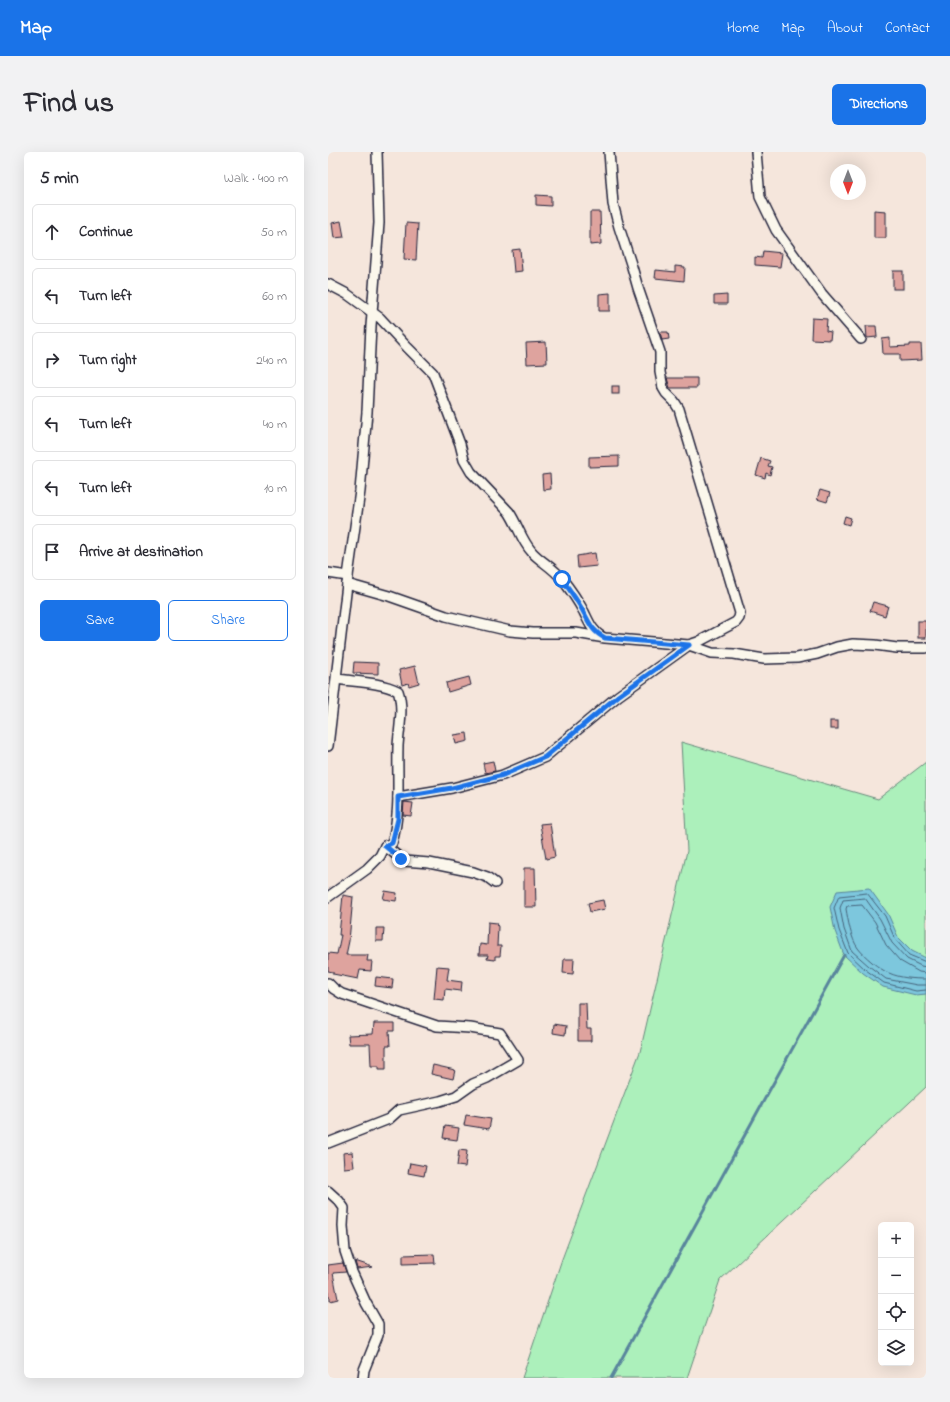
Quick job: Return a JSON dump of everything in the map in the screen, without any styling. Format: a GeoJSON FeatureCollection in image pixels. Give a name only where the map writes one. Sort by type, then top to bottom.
{"type":"FeatureCollection","features":[{"type":"Feature","properties":{"kind":"street"},"geometry":{"type":"LineString","coordinates":[[328,746],[337,679],[347,580],[360,491],[369,386],[379,223],[377,152]]}},
{"type":"Feature","properties":{"kind":"street"},"geometry":{"type":"LineString","coordinates":[[398,797],[452,788],[503,775],[545,757],[618,696],[689,645],[698,642],[736,622],[739,618],[740,613],[679,409],[663,388],[660,372],[660,352],[638,288],[613,204],[609,152]]}},
{"type":"Feature","properties":{"kind":"street"},"geometry":{"type":"LineString","coordinates":[[756,152],[760,197],[776,230],[822,294],[861,339]]}},
{"type":"Feature","properties":{"kind":"street"},"geometry":{"type":"LineString","coordinates":[[328,284],[347,294],[373,312],[433,373],[460,444],[464,460],[471,472],[509,512],[525,544],[533,553],[551,566],[562,579],[584,612],[591,627],[598,635],[605,638]]}},
{"type":"Feature","properties":{"kind":"street"},"geometry":{"type":"LineString","coordinates":[[328,573],[446,616],[510,631],[533,633],[576,633],[605,638],[689,645],[712,653],[764,658],[797,658],[853,644],[897,648],[926,648]]}},
{"type":"Feature","properties":{"kind":"street"},"geometry":{"type":"LineString","coordinates":[[328,897],[367,869],[380,856],[385,846],[392,843],[398,819],[398,745],[401,700],[398,691],[390,687],[380,685],[337,679]]}},
{"type":"Feature","properties":{"kind":"street"},"geometry":{"type":"LineString","coordinates":[[385,846],[404,861],[429,863],[473,872],[487,876],[495,882]]}},
{"type":"Feature","properties":{"kind":"street"},"geometry":{"type":"LineString","coordinates":[[328,983],[342,994],[437,1026],[470,1028],[500,1033],[518,1060],[487,1078],[473,1084],[456,1096],[399,1110],[389,1119],[328,1143]]}},
{"type":"Feature","properties":{"kind":"street"},"geometry":{"type":"LineString","coordinates":[[328,1191],[344,1208],[343,1226],[345,1251],[352,1272],[366,1303],[378,1324],[378,1335],[364,1370],[363,1378]]}},
{"type":"Feature","properties":{"kind":"green space"},"geometry":{"type":"Polygon","coordinates":[[[681,742],[878,799],[926,762],[926,1087],[720,1280],[687,1378],[522,1378],[562,1259],[640,1052],[687,851],[681,742]]]}},
{"type":"Feature","properties":{"kind":"water"},"geometry":{"type":"Polygon","coordinates":[[[869,888],[888,914],[898,937],[912,951],[926,958],[926,994],[916,995],[883,987],[863,973],[844,955],[835,931],[830,907],[837,891],[869,888]]]}},
{"type":"Feature","properties":{"kind":"building"},"geometry":{"type":"Polygon","coordinates":[[[536,195],[551,196],[551,206],[536,205],[536,195]]]}},
{"type":"Feature","properties":{"kind":"building"},"geometry":{"type":"Polygon","coordinates":[[[874,210],[886,211],[886,238],[874,238],[874,210]]]}},
{"type":"Feature","properties":{"kind":"building"},"geometry":{"type":"Polygon","coordinates":[[[590,212],[600,212],[601,244],[590,245],[590,212]]]}},
{"type":"Feature","properties":{"kind":"building"},"geometry":{"type":"Polygon","coordinates":[[[341,221],[344,237],[334,238],[332,223],[341,221]]]}},
{"type":"Feature","properties":{"kind":"building"},"geometry":{"type":"Polygon","coordinates":[[[406,223],[418,224],[416,260],[404,259],[406,223]]]}},
{"type":"Feature","properties":{"kind":"building"},"geometry":{"type":"Polygon","coordinates":[[[520,249],[522,271],[514,272],[512,250],[520,249]]]}},
{"type":"Feature","properties":{"kind":"building"},"geometry":{"type":"Polygon","coordinates":[[[763,251],[782,253],[780,267],[755,265],[755,257],[762,258],[763,251]]]}},
{"type":"Feature","properties":{"kind":"building"},"geometry":{"type":"Polygon","coordinates":[[[675,266],[685,267],[684,281],[655,278],[656,270],[675,272],[675,266]]]}},
{"type":"Feature","properties":{"kind":"building"},"geometry":{"type":"Polygon","coordinates":[[[893,271],[903,271],[903,289],[893,289],[893,271]]]}},
{"type":"Feature","properties":{"kind":"building"},"geometry":{"type":"Polygon","coordinates":[[[610,293],[610,311],[599,311],[599,294],[610,293]]]}},
{"type":"Feature","properties":{"kind":"building"},"geometry":{"type":"Polygon","coordinates":[[[727,295],[727,304],[714,304],[714,296],[727,295]]]}},
{"type":"Feature","properties":{"kind":"building"},"geometry":{"type":"Polygon","coordinates":[[[812,318],[827,319],[826,331],[831,332],[830,340],[811,339],[812,318]]]}},
{"type":"Feature","properties":{"kind":"building"},"geometry":{"type":"Polygon","coordinates":[[[866,326],[876,326],[877,337],[867,338],[866,326]]]}},
{"type":"Feature","properties":{"kind":"building"},"geometry":{"type":"Polygon","coordinates":[[[660,332],[668,332],[669,339],[662,340],[660,332]]]}},
{"type":"Feature","properties":{"kind":"building"},"geometry":{"type":"Polygon","coordinates":[[[890,338],[890,347],[921,344],[922,360],[900,361],[900,354],[883,354],[882,339],[890,338]]]}},
{"type":"Feature","properties":{"kind":"building"},"geometry":{"type":"Polygon","coordinates":[[[546,342],[547,363],[527,364],[526,343],[546,342]]]}},
{"type":"Feature","properties":{"kind":"building"},"geometry":{"type":"Polygon","coordinates":[[[667,378],[697,378],[697,388],[670,388],[667,378]]]}},
{"type":"Feature","properties":{"kind":"building"},"geometry":{"type":"Polygon","coordinates":[[[612,386],[619,386],[619,394],[612,394],[612,386]]]}},
{"type":"Feature","properties":{"kind":"building"},"geometry":{"type":"Polygon","coordinates":[[[619,456],[619,466],[589,467],[589,457],[619,456]]]}},
{"type":"Feature","properties":{"kind":"building"},"geometry":{"type":"Polygon","coordinates":[[[761,458],[770,461],[768,466],[772,467],[770,475],[766,473],[765,478],[756,475],[761,458]]]}},
{"type":"Feature","properties":{"kind":"building"},"geometry":{"type":"Polygon","coordinates":[[[550,474],[551,489],[543,490],[542,475],[550,474]]]}},
{"type":"Feature","properties":{"kind":"building"},"geometry":{"type":"Polygon","coordinates":[[[820,490],[830,493],[827,502],[817,499],[820,490]]]}},
{"type":"Feature","properties":{"kind":"building"},"geometry":{"type":"Polygon","coordinates":[[[845,516],[851,518],[849,525],[843,523],[845,516]]]}},
{"type":"Feature","properties":{"kind":"building"},"geometry":{"type":"Polygon","coordinates":[[[595,553],[597,566],[578,568],[577,556],[595,553]]]}},
{"type":"Feature","properties":{"kind":"building"},"geometry":{"type":"Polygon","coordinates":[[[873,602],[888,606],[885,616],[870,611],[873,602]]]}},
{"type":"Feature","properties":{"kind":"building"},"geometry":{"type":"Polygon","coordinates":[[[918,621],[926,621],[926,638],[918,638],[918,621]]]}},
{"type":"Feature","properties":{"kind":"building"},"geometry":{"type":"Polygon","coordinates":[[[354,662],[378,663],[378,674],[353,673],[354,662]]]}},
{"type":"Feature","properties":{"kind":"building"},"geometry":{"type":"Polygon","coordinates":[[[415,666],[419,683],[409,686],[408,683],[402,685],[399,670],[415,666]]]}},
{"type":"Feature","properties":{"kind":"building"},"geometry":{"type":"Polygon","coordinates":[[[469,677],[471,685],[448,692],[446,683],[469,677]]]}},
{"type":"Feature","properties":{"kind":"building"},"geometry":{"type":"Polygon","coordinates":[[[830,721],[838,721],[838,729],[830,729],[830,721]]]}},
{"type":"Feature","properties":{"kind":"building"},"geometry":{"type":"Polygon","coordinates":[[[467,733],[468,741],[456,744],[454,735],[467,733]]]}},
{"type":"Feature","properties":{"kind":"building"},"geometry":{"type":"Polygon","coordinates":[[[493,761],[495,771],[485,773],[483,763],[493,761]]]}},
{"type":"Feature","properties":{"kind":"building"},"geometry":{"type":"Polygon","coordinates":[[[404,802],[413,803],[411,816],[403,815],[404,802]]]}},
{"type":"Feature","properties":{"kind":"building"},"geometry":{"type":"Polygon","coordinates":[[[550,823],[555,857],[546,859],[540,824],[550,823]]]}},
{"type":"Feature","properties":{"kind":"building"},"geometry":{"type":"Polygon","coordinates":[[[524,868],[535,868],[536,907],[524,907],[524,868]]]}},
{"type":"Feature","properties":{"kind":"building"},"geometry":{"type":"Polygon","coordinates":[[[385,891],[397,893],[396,901],[383,899],[385,891]]]}},
{"type":"Feature","properties":{"kind":"building"},"geometry":{"type":"Polygon","coordinates":[[[343,895],[353,897],[349,941],[346,955],[368,955],[367,961],[372,961],[371,971],[360,970],[358,979],[333,974],[333,972],[328,971],[328,953],[337,954],[341,935],[339,935],[343,895]]]}},
{"type":"Feature","properties":{"kind":"building"},"geometry":{"type":"Polygon","coordinates":[[[603,900],[605,909],[590,912],[588,903],[603,900]]]}},
{"type":"Feature","properties":{"kind":"building"},"geometry":{"type":"Polygon","coordinates":[[[488,922],[497,923],[498,927],[497,946],[501,946],[500,956],[495,956],[495,960],[487,959],[488,955],[479,955],[480,944],[487,945],[488,922]]]}},
{"type":"Feature","properties":{"kind":"building"},"geometry":{"type":"Polygon","coordinates":[[[376,928],[384,928],[383,941],[376,941],[376,928]]]}},
{"type":"Feature","properties":{"kind":"building"},"geometry":{"type":"Polygon","coordinates":[[[564,959],[574,959],[573,974],[563,973],[564,959]]]}},
{"type":"Feature","properties":{"kind":"building"},"geometry":{"type":"Polygon","coordinates":[[[437,966],[449,967],[447,980],[462,982],[461,991],[445,989],[444,1000],[434,999],[437,966]]]}},
{"type":"Feature","properties":{"kind":"building"},"geometry":{"type":"Polygon","coordinates":[[[376,977],[393,979],[392,988],[375,986],[376,977]]]}},
{"type":"Feature","properties":{"kind":"building"},"geometry":{"type":"Polygon","coordinates":[[[578,1003],[586,1003],[587,1029],[591,1029],[591,1041],[578,1041],[578,1003]]]}},
{"type":"Feature","properties":{"kind":"building"},"geometry":{"type":"Polygon","coordinates":[[[374,1023],[394,1023],[394,1031],[389,1031],[390,1046],[386,1046],[386,1069],[379,1069],[379,1066],[371,1066],[370,1044],[349,1044],[348,1035],[373,1034],[374,1023]]]}},
{"type":"Feature","properties":{"kind":"building"},"geometry":{"type":"Polygon","coordinates":[[[554,1024],[566,1026],[565,1035],[553,1033],[554,1024]]]}},
{"type":"Feature","properties":{"kind":"building"},"geometry":{"type":"Polygon","coordinates":[[[433,1065],[455,1070],[453,1079],[431,1074],[433,1065]]]}},
{"type":"Feature","properties":{"kind":"building"},"geometry":{"type":"Polygon","coordinates":[[[466,1115],[491,1119],[489,1129],[464,1125],[466,1115]]]}},
{"type":"Feature","properties":{"kind":"building"},"geometry":{"type":"Polygon","coordinates":[[[445,1126],[459,1128],[457,1140],[443,1138],[445,1126]]]}},
{"type":"Feature","properties":{"kind":"building"},"geometry":{"type":"Polygon","coordinates":[[[459,1150],[467,1151],[465,1167],[457,1166],[459,1150]]]}},
{"type":"Feature","properties":{"kind":"building"},"geometry":{"type":"Polygon","coordinates":[[[352,1152],[354,1167],[344,1168],[343,1153],[352,1152]]]}},
{"type":"Feature","properties":{"kind":"building"},"geometry":{"type":"Polygon","coordinates":[[[410,1163],[426,1166],[424,1176],[408,1173],[410,1163]]]}},
{"type":"Feature","properties":{"kind":"building"},"geometry":{"type":"Polygon","coordinates":[[[434,1254],[435,1263],[403,1264],[403,1255],[434,1254]]]}},
{"type":"Feature","properties":{"kind":"building"},"geometry":{"type":"Polygon","coordinates":[[[355,1261],[373,1267],[357,1269],[355,1261]]]}},
{"type":"Feature","properties":{"kind":"building"},"geometry":{"type":"Polygon","coordinates":[[[343,1263],[346,1272],[333,1273],[338,1299],[330,1301],[330,1297],[328,1297],[328,1265],[343,1263]]]}},
{"type":"Feature","properties":{"kind":"waterway"},"geometry":{"type":"LineString","coordinates":[[611,1378],[844,955]]}},
{"type":"Feature","properties":{"kind":"route"},"geometry":{"type":"LineString","coordinates":[[401,859],[385,846],[392,843],[396,828],[398,819],[398,797],[452,788],[503,775],[545,757],[618,696],[689,645],[605,638],[598,635],[591,627],[584,612],[562,579]]}}]}
